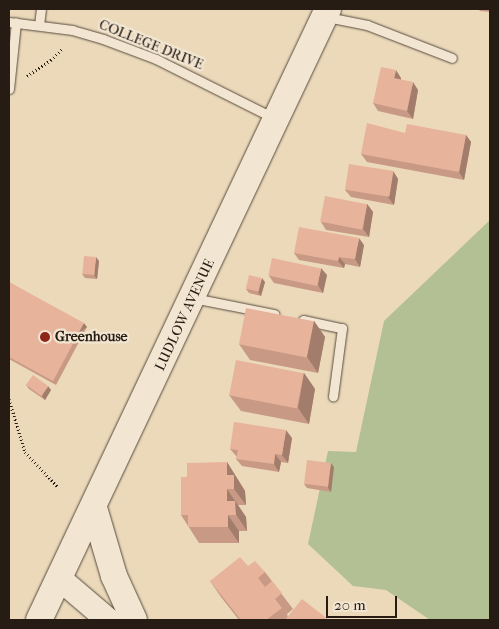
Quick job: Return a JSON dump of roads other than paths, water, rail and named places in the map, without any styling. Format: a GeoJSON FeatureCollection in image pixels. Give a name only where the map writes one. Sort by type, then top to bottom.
{"type":"FeatureCollection","features":[{"type":"Feature","properties":{"kind":"main road","name":"LUDLOW AVENUE"},"geometry":{"type":"LineString","coordinates":[[40,620],[326,13]]}},
{"type":"Feature","properties":{"kind":"main road"},"geometry":{"type":"LineString","coordinates":[[94,508],[114,576],[134,620]]}},
{"type":"Feature","properties":{"kind":"street"},"geometry":{"type":"LineString","coordinates":[[60,579],[108,620]]}},
{"type":"Feature","properties":{"kind":"lane"},"geometry":{"type":"LineString","coordinates":[[38,25],[41,9]]}},
{"type":"Feature","properties":{"kind":"lane"},"geometry":{"type":"LineString","coordinates":[[326,13],[367,25],[452,58]]}},
{"type":"Feature","properties":{"kind":"lane"},"geometry":{"type":"LineString","coordinates":[[9,89],[12,22]]}},
{"type":"Feature","properties":{"kind":"lane","name":"COLLEGE DRIVE"},"geometry":{"type":"LineString","coordinates":[[12,22],[38,25],[103,39],[156,59],[276,118]]}},
{"type":"Feature","properties":{"kind":"lane"},"geometry":{"type":"LineString","coordinates":[[193,298],[342,328],[333,396]]}},
{"type":"Feature","properties":{"kind":"place","name":"Greenhouse"},"geometry":{"type":"Point","coordinates":[45,337]}}]}
